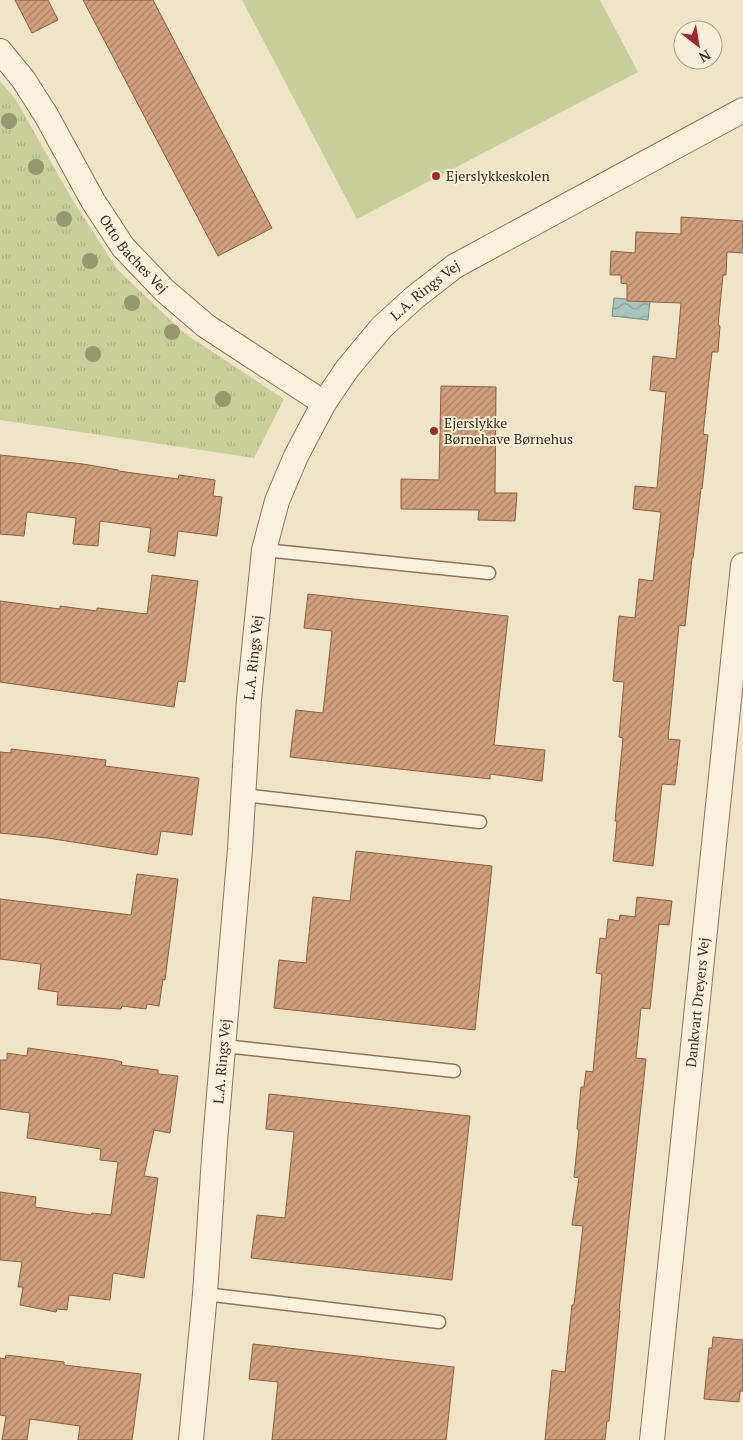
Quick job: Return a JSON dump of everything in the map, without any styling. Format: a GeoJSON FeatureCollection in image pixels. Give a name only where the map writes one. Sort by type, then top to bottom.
{"type":"FeatureCollection","features":[{"type":"Feature","properties":{"kind":"street","name":"Otto Baches Vej"},"geometry":{"type":"LineString","coordinates":[[0,51],[37,100],[93,201],[123,247],[165,291],[206,326],[324,403]]}},
{"type":"Feature","properties":{"kind":"street","name":"L.A. Rings Vej"},"geometry":{"type":"LineString","coordinates":[[191,1440],[205,1294],[215,1142],[240,859],[249,699],[264,550],[277,500],[296,456],[324,403],[347,369],[382,327],[415,297],[455,266],[743,110]]}},
{"type":"Feature","properties":{"kind":"street","name":"Dankvart Dreyers Vej"},"geometry":{"type":"LineString","coordinates":[[652,1440],[743,565]]}},
{"type":"Feature","properties":{"kind":"lane"},"geometry":{"type":"LineString","coordinates":[[264,550],[488,572]]}},
{"type":"Feature","properties":{"kind":"lane"},"geometry":{"type":"LineString","coordinates":[[243,795],[480,822]]}},
{"type":"Feature","properties":{"kind":"lane"},"geometry":{"type":"LineString","coordinates":[[224,1046],[454,1071]]}},
{"type":"Feature","properties":{"kind":"lane"},"geometry":{"type":"LineString","coordinates":[[205,1294],[439,1322]]}},
{"type":"Feature","properties":{"kind":"green space","name":"Ejerslykkeskolen"},"geometry":{"type":"Polygon","coordinates":[[[242,0],[600,0],[638,72],[357,219],[242,0]]]}},
{"type":"Feature","properties":{"kind":"green space"},"geometry":{"type":"Polygon","coordinates":[[[0,81],[16,100],[72,199],[117,269],[184,333],[284,399],[254,458],[0,420],[0,81]]]}},
{"type":"Feature","properties":{"kind":"water"},"geometry":{"type":"Polygon","coordinates":[[[614,298],[650,301],[648,320],[612,316],[614,298]]]}},
{"type":"Feature","properties":{"kind":"building"},"geometry":{"type":"Polygon","coordinates":[[[15,0],[48,0],[58,20],[32,33],[15,0]]]}},
{"type":"Feature","properties":{"kind":"building"},"geometry":{"type":"Polygon","coordinates":[[[83,0],[153,0],[272,228],[218,256],[83,0]]]}},
{"type":"Feature","properties":{"kind":"building"},"geometry":{"type":"Polygon","coordinates":[[[681,217],[743,221],[743,253],[727,252],[726,275],[723,275],[718,325],[720,326],[718,352],[712,352],[703,434],[708,435],[702,489],[685,626],[679,625],[668,739],[680,740],[675,785],[662,784],[653,866],[613,861],[623,738],[619,737],[624,682],[613,681],[619,616],[635,618],[639,579],[653,581],[661,512],[633,509],[635,486],[657,488],[666,392],[650,390],[653,356],[676,359],[681,303],[627,301],[627,284],[621,283],[621,275],[610,275],[611,251],[635,253],[636,232],[681,234],[681,217]]]}},
{"type":"Feature","properties":{"kind":"building"},"geometry":{"type":"Polygon","coordinates":[[[441,386],[496,387],[495,493],[517,493],[515,521],[478,520],[479,510],[401,509],[401,479],[439,480],[441,386]]]}},
{"type":"Feature","properties":{"kind":"building"},"geometry":{"type":"Polygon","coordinates":[[[0,455],[83,464],[178,479],[179,475],[215,480],[213,496],[222,497],[217,536],[178,531],[175,556],[148,552],[151,528],[100,521],[98,546],[73,544],[76,518],[27,512],[24,536],[0,534],[0,455]]]}},
{"type":"Feature","properties":{"kind":"building"},"geometry":{"type":"Polygon","coordinates":[[[152,575],[198,581],[185,682],[178,681],[174,707],[0,682],[0,601],[60,609],[60,606],[97,611],[97,608],[147,614],[152,575]]]}},
{"type":"Feature","properties":{"kind":"building"},"geometry":{"type":"Polygon","coordinates":[[[308,594],[508,616],[494,745],[545,750],[542,781],[490,774],[490,779],[290,757],[296,710],[323,713],[332,631],[304,628],[308,594]]]}},
{"type":"Feature","properties":{"kind":"building"},"geometry":{"type":"Polygon","coordinates":[[[11,749],[106,760],[105,766],[199,778],[192,835],[161,831],[157,855],[47,838],[0,833],[0,752],[11,753],[11,749]]]}},
{"type":"Feature","properties":{"kind":"building"},"geometry":{"type":"Polygon","coordinates":[[[356,851],[492,866],[475,1030],[274,1008],[279,960],[306,963],[313,897],[350,901],[356,851]]]}},
{"type":"Feature","properties":{"kind":"building"},"geometry":{"type":"Polygon","coordinates":[[[137,874],[178,879],[165,980],[163,979],[159,1006],[147,1004],[146,1009],[122,1006],[121,1009],[57,1005],[58,992],[38,989],[41,964],[0,959],[0,899],[131,915],[137,874]]]}},
{"type":"Feature","properties":{"kind":"building"},"geometry":{"type":"Polygon","coordinates":[[[637,897],[672,901],[669,925],[659,924],[650,1009],[641,1008],[636,1058],[646,1059],[609,1421],[607,1421],[605,1440],[545,1440],[552,1370],[565,1372],[583,1226],[572,1225],[579,1178],[574,1177],[581,1087],[584,1087],[586,1071],[593,1072],[602,974],[596,973],[600,938],[606,939],[608,919],[619,921],[620,915],[635,917],[637,897]]]}},
{"type":"Feature","properties":{"kind":"building"},"geometry":{"type":"Polygon","coordinates":[[[28,1048],[114,1060],[122,1062],[121,1065],[158,1070],[158,1074],[178,1076],[170,1133],[154,1130],[144,1176],[158,1178],[144,1278],[113,1273],[110,1300],[69,1295],[67,1310],[57,1309],[56,1312],[20,1305],[23,1287],[18,1287],[22,1262],[0,1260],[0,1192],[36,1197],[35,1207],[91,1215],[92,1213],[111,1215],[118,1162],[100,1160],[101,1149],[27,1138],[30,1113],[0,1109],[0,1060],[7,1060],[7,1053],[27,1056],[28,1048]]]}},
{"type":"Feature","properties":{"kind":"building"},"geometry":{"type":"Polygon","coordinates":[[[269,1094],[470,1116],[452,1280],[251,1258],[257,1215],[285,1218],[294,1132],[266,1129],[269,1094]]]}},
{"type":"Feature","properties":{"kind":"building"},"geometry":{"type":"Polygon","coordinates":[[[713,1337],[743,1340],[743,1391],[740,1391],[739,1402],[704,1399],[709,1348],[712,1348],[713,1337]]]}},
{"type":"Feature","properties":{"kind":"building"},"geometry":{"type":"Polygon","coordinates":[[[253,1344],[454,1367],[446,1440],[272,1440],[278,1382],[249,1379],[253,1344]]]}},
{"type":"Feature","properties":{"kind":"building"},"geometry":{"type":"Polygon","coordinates":[[[6,1355],[64,1362],[64,1365],[141,1374],[132,1440],[78,1440],[80,1426],[30,1419],[27,1440],[2,1440],[6,1416],[0,1415],[0,1358],[5,1359],[6,1355]]]}},
{"type":"Feature","properties":{"kind":"place","name":"Ejerslykkeskolen"},"geometry":{"type":"Point","coordinates":[436,176]}},
{"type":"Feature","properties":{"kind":"place","name":"Ejerslykke Børnehave Børnehus"},"geometry":{"type":"Point","coordinates":[434,431]}}]}
